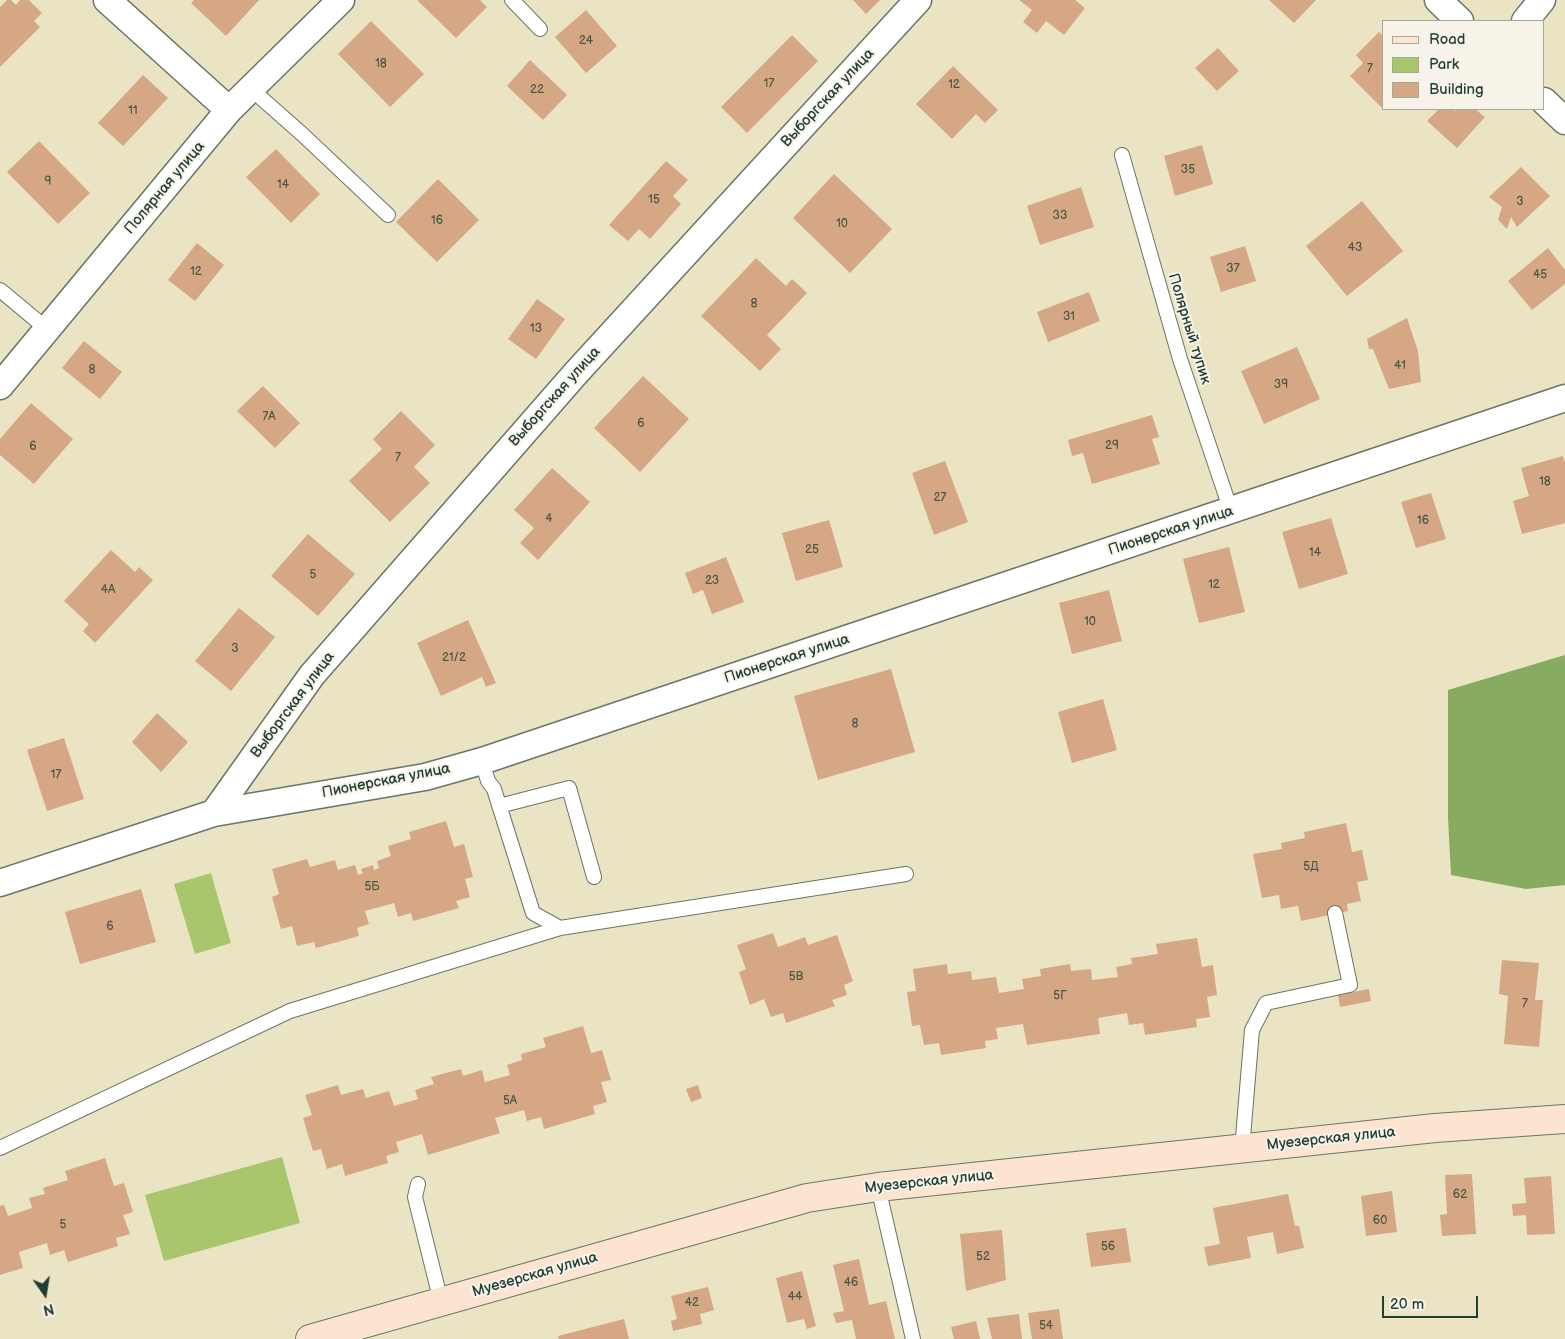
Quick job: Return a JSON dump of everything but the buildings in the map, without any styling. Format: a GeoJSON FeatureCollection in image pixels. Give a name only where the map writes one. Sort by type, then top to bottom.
{"type":"FeatureCollection","features":[{"type":"Feature","properties":{"kind":"main road","name":"Муезерская улица"},"geometry":{"type":"LineString","coordinates":[[310,1339],[807,1198],[878,1187],[1435,1128],[1565,1119]]}},
{"type":"Feature","properties":{"kind":"street"},"geometry":{"type":"LineString","coordinates":[[107,0],[229,110]]}},
{"type":"Feature","properties":{"kind":"street","name":"Полярная улица"},"geometry":{"type":"LineString","coordinates":[[0,386],[229,110],[341,0]]}},
{"type":"Feature","properties":{"kind":"street","name":"Выборгская улица"},"geometry":{"type":"LineString","coordinates":[[214,812],[312,675],[576,373],[918,0]]}},
{"type":"Feature","properties":{"kind":"street"},"geometry":{"type":"LineString","coordinates":[[1438,0],[1459,20]]}},
{"type":"Feature","properties":{"kind":"street"},"geometry":{"type":"LineString","coordinates":[[1526,20],[1542,0]]}},
{"type":"Feature","properties":{"kind":"street"},"geometry":{"type":"LineString","coordinates":[[1545,102],[1565,121]]}},
{"type":"Feature","properties":{"kind":"street","name":"Пионерская улица"},"geometry":{"type":"LineString","coordinates":[[0,883],[214,812],[425,777],[482,761],[1565,398]]}},
{"type":"Feature","properties":{"kind":"lane"},"geometry":{"type":"LineString","coordinates":[[512,0],[540,29]]}},
{"type":"Feature","properties":{"kind":"lane"},"geometry":{"type":"LineString","coordinates":[[251,89],[388,215]]}},
{"type":"Feature","properties":{"kind":"lane","name":"Полярный тупик"},"geometry":{"type":"LineString","coordinates":[[1122,155],[1180,359],[1230,511]]}},
{"type":"Feature","properties":{"kind":"lane"},"geometry":{"type":"LineString","coordinates":[[0,290],[47,329]]}},
{"type":"Feature","properties":{"kind":"lane"},"geometry":{"type":"LineString","coordinates":[[482,761],[499,806],[533,913],[560,928]]}},
{"type":"Feature","properties":{"kind":"lane"},"geometry":{"type":"LineString","coordinates":[[499,806],[569,788],[594,876]]}},
{"type":"Feature","properties":{"kind":"lane"},"geometry":{"type":"LineString","coordinates":[[0,1148],[290,1011],[560,928],[906,874]]}},
{"type":"Feature","properties":{"kind":"lane"},"geometry":{"type":"LineString","coordinates":[[1242,1149],[1252,1030],[1266,1003],[1350,985],[1335,913]]}},
{"type":"Feature","properties":{"kind":"lane"},"geometry":{"type":"LineString","coordinates":[[418,1184],[415,1197],[441,1302]]}},
{"type":"Feature","properties":{"kind":"lane"},"geometry":{"type":"LineString","coordinates":[[878,1187],[913,1339]]}},
{"type":"Feature","properties":{"kind":"green space"},"geometry":{"type":"Polygon","coordinates":[[[1565,655],[1565,885],[1526,889],[1451,875],[1448,818],[1448,690],[1565,655]]]}},
{"type":"Feature","properties":{"kind":"green space"},"geometry":{"type":"Polygon","coordinates":[[[211,873],[231,943],[195,954],[174,884],[211,873]]]}},
{"type":"Feature","properties":{"kind":"green space"},"geometry":{"type":"Polygon","coordinates":[[[282,1157],[300,1223],[164,1261],[145,1195],[282,1157]]]}}]}
